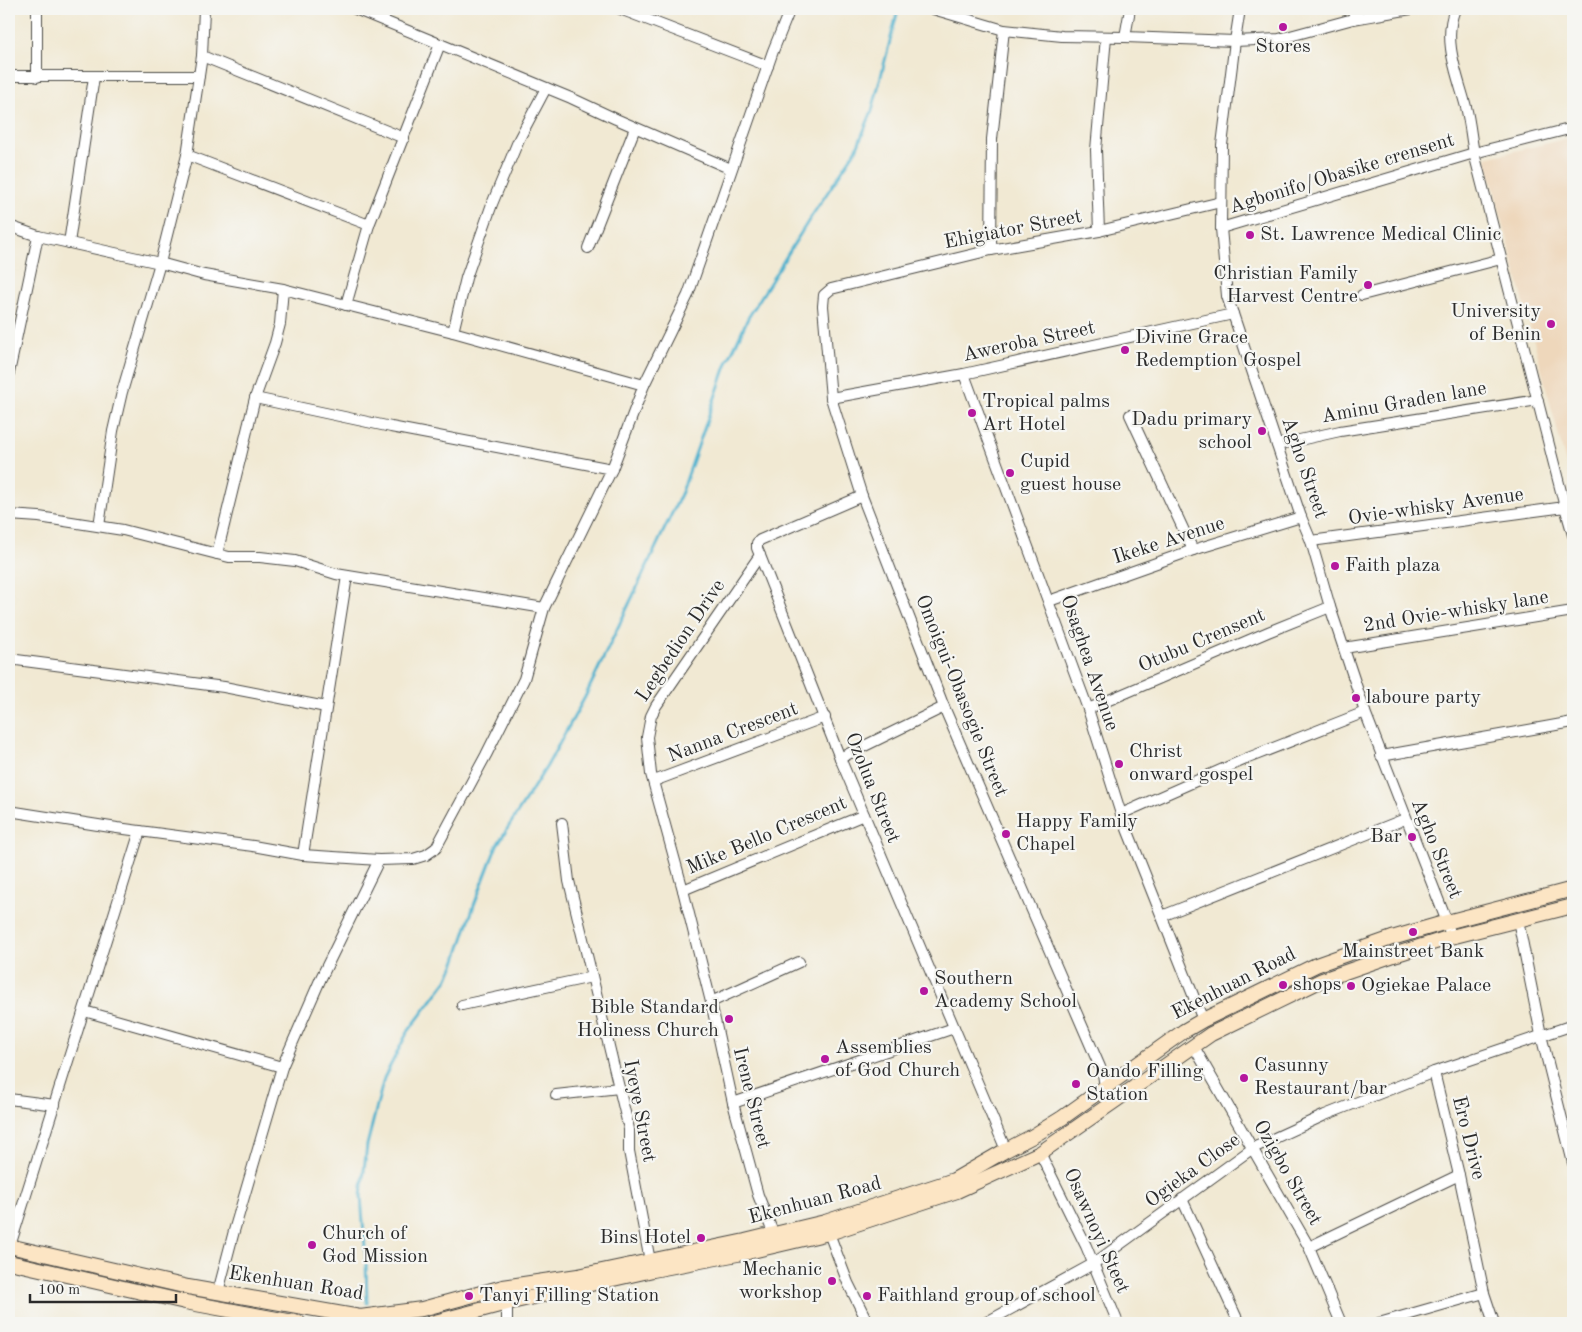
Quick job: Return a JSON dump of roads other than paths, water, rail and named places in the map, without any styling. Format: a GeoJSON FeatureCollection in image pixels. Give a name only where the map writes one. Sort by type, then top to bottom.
{"type":"FeatureCollection","features":[{"type":"Feature","properties":{"kind":"main road","name":"Ekenhuan Road"},"geometry":{"type":"LineString","coordinates":[[827,1227],[954,1180],[1040,1132],[1184,1031],[1316,965],[1392,938],[1446,922],[1573,889]]}},
{"type":"Feature","properties":{"kind":"main road","name":"Ekenhuan Road"},"geometry":{"type":"LineString","coordinates":[[431,1323],[507,1303],[776,1240],[957,1191],[1040,1153],[1211,1034],[1322,980],[1397,954],[1451,938],[1573,906]]}},
{"type":"Feature","properties":{"kind":"main road","name":"Ekenhuan Road"},"geometry":{"type":"LineString","coordinates":[[10,1246],[218,1292],[360,1317],[422,1309],[503,1288],[578,1276],[650,1260],[776,1240]]}},
{"type":"Feature","properties":{"kind":"main road","name":"Ekenhuan Road"},"geometry":{"type":"LineString","coordinates":[[9,1262],[185,1302],[300,1323]]}},
{"type":"Feature","properties":{"kind":"street"},"geometry":{"type":"LineString","coordinates":[[37,9],[37,77]]}},
{"type":"Feature","properties":{"kind":"street"},"geometry":{"type":"LineString","coordinates":[[99,526],[113,431],[122,392],[160,263],[187,155],[202,56],[204,9]]}},
{"type":"Feature","properties":{"kind":"street"},"geometry":{"type":"LineString","coordinates":[[355,9],[571,98],[731,169]]}},
{"type":"Feature","properties":{"kind":"street"},"geometry":{"type":"LineString","coordinates":[[620,9],[768,66]]}},
{"type":"Feature","properties":{"kind":"street"},"geometry":{"type":"LineString","coordinates":[[9,812],[253,846],[303,855],[378,860],[413,859],[426,855],[436,848],[524,679],[544,608],[612,469],[644,385],[688,295],[773,51],[790,9]]}},
{"type":"Feature","properties":{"kind":"street"},"geometry":{"type":"LineString","coordinates":[[933,9],[1004,30],[1062,36],[1125,36],[1235,41],[1279,39],[1354,14],[1412,9]]}},
{"type":"Feature","properties":{"kind":"street"},"geometry":{"type":"LineString","coordinates":[[1125,36],[1130,9]]}},
{"type":"Feature","properties":{"kind":"street","name":"Agho Street"},"geometry":{"type":"LineString","coordinates":[[1240,9],[1222,145],[1221,228],[1228,296],[1301,517],[1311,541],[1330,607],[1365,712],[1451,938]]}},
{"type":"Feature","properties":{"kind":"street"},"geometry":{"type":"LineString","coordinates":[[1455,9],[1451,19],[1452,57],[1466,109],[1474,153],[1573,535]]}},
{"type":"Feature","properties":{"kind":"street"},"geometry":{"type":"LineString","coordinates":[[991,250],[992,138],[1004,30]]}},
{"type":"Feature","properties":{"kind":"street"},"geometry":{"type":"LineString","coordinates":[[1099,231],[1096,150],[1106,36]]}},
{"type":"Feature","properties":{"kind":"street"},"geometry":{"type":"LineString","coordinates":[[346,305],[369,225],[440,44]]}},
{"type":"Feature","properties":{"kind":"street"},"geometry":{"type":"LineString","coordinates":[[202,56],[404,138]]}},
{"type":"Feature","properties":{"kind":"street"},"geometry":{"type":"LineString","coordinates":[[9,76],[199,76]]}},
{"type":"Feature","properties":{"kind":"street"},"geometry":{"type":"LineString","coordinates":[[70,243],[94,77]]}},
{"type":"Feature","properties":{"kind":"street"},"geometry":{"type":"LineString","coordinates":[[453,332],[466,278],[492,204],[519,138],[546,88]]}},
{"type":"Feature","properties":{"kind":"street"},"geometry":{"type":"LineString","coordinates":[[588,248],[635,128]]}},
{"type":"Feature","properties":{"kind":"street","name":"Agbonifo/Obasike crensent"},"geometry":{"type":"LineString","coordinates":[[1221,228],[1474,153],[1573,128]]}},
{"type":"Feature","properties":{"kind":"street"},"geometry":{"type":"LineString","coordinates":[[187,155],[369,225]]}},
{"type":"Feature","properties":{"kind":"street","name":"Ehigiator Street"},"geometry":{"type":"LineString","coordinates":[[823,306],[824,295],[832,289],[991,250],[1099,231],[1221,202]]}},
{"type":"Feature","properties":{"kind":"street"},"geometry":{"type":"LineString","coordinates":[[9,226],[38,236],[160,263],[204,275],[282,289],[346,305],[453,332],[644,385]]}},
{"type":"Feature","properties":{"kind":"street"},"geometry":{"type":"LineString","coordinates":[[9,373],[38,236]]}},
{"type":"Feature","properties":{"kind":"street"},"geometry":{"type":"LineString","coordinates":[[1362,295],[1501,259]]}},
{"type":"Feature","properties":{"kind":"street"},"geometry":{"type":"LineString","coordinates":[[216,554],[255,398],[278,334],[282,289]]}},
{"type":"Feature","properties":{"kind":"street","name":"Omoigui-Obasogie Street"},"geometry":{"type":"LineString","coordinates":[[823,306],[831,398],[862,496],[944,707],[1103,1074],[1105,1087]]}},
{"type":"Feature","properties":{"kind":"street","name":"Aweroba Street"},"geometry":{"type":"LineString","coordinates":[[831,398],[964,374],[1234,314]]}},
{"type":"Feature","properties":{"kind":"street","name":"Osaghea Avenue"},"geometry":{"type":"LineString","coordinates":[[964,374],[1088,709],[1121,814],[1203,1020]]}},
{"type":"Feature","properties":{"kind":"street"},"geometry":{"type":"LineString","coordinates":[[255,398],[391,428],[612,469]]}},
{"type":"Feature","properties":{"kind":"street","name":"Aminu Graden lane"},"geometry":{"type":"LineString","coordinates":[[1277,445],[1340,431],[1538,400]]}},
{"type":"Feature","properties":{"kind":"street"},"geometry":{"type":"LineString","coordinates":[[1130,415],[1193,550]]}},
{"type":"Feature","properties":{"kind":"street"},"geometry":{"type":"LineString","coordinates":[[760,555],[757,548],[757,543],[760,540],[862,496]]}},
{"type":"Feature","properties":{"kind":"street","name":"Ovie-whisky Avenue"},"geometry":{"type":"LineString","coordinates":[[1311,541],[1565,507]]}},
{"type":"Feature","properties":{"kind":"street"},"geometry":{"type":"LineString","coordinates":[[9,515],[39,517],[123,530],[229,557],[260,557],[295,561],[336,574],[544,608]]}},
{"type":"Feature","properties":{"kind":"street","name":"Ikeke Avenue"},"geometry":{"type":"LineString","coordinates":[[1048,601],[1193,550],[1301,517]]}},
{"type":"Feature","properties":{"kind":"street","name":"Ozolua Street"},"geometry":{"type":"LineString","coordinates":[[760,555],[840,758],[1006,1150]]}},
{"type":"Feature","properties":{"kind":"street","name":"Legbedion Drive"},"geometry":{"type":"LineString","coordinates":[[654,781],[651,774],[647,737],[651,716],[760,555]]}},
{"type":"Feature","properties":{"kind":"street"},"geometry":{"type":"LineString","coordinates":[[303,855],[347,576]]}},
{"type":"Feature","properties":{"kind":"street","name":"Otubu Crensent"},"geometry":{"type":"LineString","coordinates":[[1088,709],[1330,607]]}},
{"type":"Feature","properties":{"kind":"street","name":"2nd Ovie-whisky lane"},"geometry":{"type":"LineString","coordinates":[[1344,648],[1573,611]]}},
{"type":"Feature","properties":{"kind":"street"},"geometry":{"type":"LineString","coordinates":[[9,659],[224,687],[326,708]]}},
{"type":"Feature","properties":{"kind":"street"},"geometry":{"type":"LineString","coordinates":[[840,758],[944,707]]}},
{"type":"Feature","properties":{"kind":"street"},"geometry":{"type":"LineString","coordinates":[[1121,814],[1248,758],[1365,712]]}},
{"type":"Feature","properties":{"kind":"street","name":"Nanna Crescent"},"geometry":{"type":"LineString","coordinates":[[654,781],[825,717]]}},
{"type":"Feature","properties":{"kind":"street"},"geometry":{"type":"LineString","coordinates":[[1381,756],[1573,722]]}},
{"type":"Feature","properties":{"kind":"street","name":"Irene Street"},"geometry":{"type":"LineString","coordinates":[[654,781],[683,890],[733,1103],[758,1195],[776,1240]]}},
{"type":"Feature","properties":{"kind":"street","name":"Mike Bello Crescent"},"geometry":{"type":"LineString","coordinates":[[683,890],[864,815]]}},
{"type":"Feature","properties":{"kind":"street"},"geometry":{"type":"LineString","coordinates":[[1162,916],[1405,819]]}},
{"type":"Feature","properties":{"kind":"street","name":"Iyeye Street"},"geometry":{"type":"LineString","coordinates":[[562,823],[569,881],[629,1129],[629,1151],[650,1260]]}},
{"type":"Feature","properties":{"kind":"street"},"geometry":{"type":"LineString","coordinates":[[10,1246],[140,831]]}},
{"type":"Feature","properties":{"kind":"street"},"geometry":{"type":"LineString","coordinates":[[218,1292],[282,1067],[321,978],[378,860]]}},
{"type":"Feature","properties":{"kind":"street"},"geometry":{"type":"LineString","coordinates":[[1518,920],[1541,1035],[1573,1163]]}},
{"type":"Feature","properties":{"kind":"street"},"geometry":{"type":"LineString","coordinates":[[710,1002],[799,962]]}},
{"type":"Feature","properties":{"kind":"street"},"geometry":{"type":"LineString","coordinates":[[462,1005],[592,977]]}},
{"type":"Feature","properties":{"kind":"street"},"geometry":{"type":"LineString","coordinates":[[84,1011],[282,1067]]}},
{"type":"Feature","properties":{"kind":"street","name":"Ero Drive"},"geometry":{"type":"LineString","coordinates":[[1494,1323],[1484,1293],[1459,1175],[1434,1072],[1573,1025]]}},
{"type":"Feature","properties":{"kind":"street"},"geometry":{"type":"LineString","coordinates":[[733,1103],[954,1028]]}},
{"type":"Feature","properties":{"kind":"street","name":"Ozigbo Street"},"geometry":{"type":"LineString","coordinates":[[1193,1045],[1308,1246],[1341,1323]]}},
{"type":"Feature","properties":{"kind":"street","name":"Ogieka Close"},"geometry":{"type":"LineString","coordinates":[[992,1322],[1093,1264],[1253,1148],[1325,1115],[1434,1072]]}},
{"type":"Feature","properties":{"kind":"street"},"geometry":{"type":"LineString","coordinates":[[556,1094],[619,1088]]}},
{"type":"Feature","properties":{"kind":"street"},"geometry":{"type":"LineString","coordinates":[[9,1099],[55,1105]]}},
{"type":"Feature","properties":{"kind":"street","name":"Osawnoyi Steet"},"geometry":{"type":"LineString","coordinates":[[1040,1153],[1086,1246],[1118,1323]]}},
{"type":"Feature","properties":{"kind":"street"},"geometry":{"type":"LineString","coordinates":[[1308,1246],[1459,1175]]}},
{"type":"Feature","properties":{"kind":"street"},"geometry":{"type":"LineString","coordinates":[[1182,1200],[1239,1323]]}},
{"type":"Feature","properties":{"kind":"street"},"geometry":{"type":"LineString","coordinates":[[827,1227],[848,1283],[868,1323]]}},
{"type":"Feature","properties":{"kind":"street"},"geometry":{"type":"LineString","coordinates":[[1379,1323],[1484,1293]]}},
{"type":"Feature","properties":{"kind":"street"},"geometry":{"type":"LineString","coordinates":[[507,1303],[507,1323]]}},
{"type":"Feature","properties":{"kind":"waterway"},"geometry":{"type":"LineString","coordinates":[[367,1303],[361,1196],[367,1145],[384,1078],[407,1033],[447,980],[455,963],[474,905],[497,845],[547,766],[585,697],[682,492],[727,363],[748,318],[809,220],[856,150],[872,111],[898,10]]}},
{"type":"Feature","properties":{"kind":"place","name":"Stores"},"geometry":{"type":"Point","coordinates":[1283,27]}},
{"type":"Feature","properties":{"kind":"place","name":"St. Lawrence Medical Clinic"},"geometry":{"type":"Point","coordinates":[1250,235]}},
{"type":"Feature","properties":{"kind":"place","name":"Christian Family Harvest Centre"},"geometry":{"type":"Point","coordinates":[1368,285]}},
{"type":"Feature","properties":{"kind":"place","name":"University of Benin"},"geometry":{"type":"Point","coordinates":[1551,324]}},
{"type":"Feature","properties":{"kind":"place","name":"Divine Grace Redemption Gospel"},"geometry":{"type":"Point","coordinates":[1125,350]}},
{"type":"Feature","properties":{"kind":"place","name":"Tropical palms Art Hotel"},"geometry":{"type":"Point","coordinates":[972,413]}},
{"type":"Feature","properties":{"kind":"place","name":"Dadu primary school"},"geometry":{"type":"Point","coordinates":[1262,431]}},
{"type":"Feature","properties":{"kind":"place","name":"Cupid guest house"},"geometry":{"type":"Point","coordinates":[1010,473]}},
{"type":"Feature","properties":{"kind":"place","name":"Faith plaza"},"geometry":{"type":"Point","coordinates":[1335,566]}},
{"type":"Feature","properties":{"kind":"place","name":"laboure party"},"geometry":{"type":"Point","coordinates":[1356,698]}},
{"type":"Feature","properties":{"kind":"place","name":"Christ onward gospel"},"geometry":{"type":"Point","coordinates":[1119,764]}},
{"type":"Feature","properties":{"kind":"place","name":"Happy Family Chapel"},"geometry":{"type":"Point","coordinates":[1006,834]}},
{"type":"Feature","properties":{"kind":"place","name":"Bar"},"geometry":{"type":"Point","coordinates":[1412,837]}},
{"type":"Feature","properties":{"kind":"place","name":"Mainstreet Bank"},"geometry":{"type":"Point","coordinates":[1413,932]}},
{"type":"Feature","properties":{"kind":"place","name":"shops"},"geometry":{"type":"Point","coordinates":[1283,985]}},
{"type":"Feature","properties":{"kind":"place","name":"Ogiekae Palace"},"geometry":{"type":"Point","coordinates":[1351,986]}},
{"type":"Feature","properties":{"kind":"place","name":"Southern Academy School"},"geometry":{"type":"Point","coordinates":[924,991]}},
{"type":"Feature","properties":{"kind":"place","name":"Bible Standard Holiness Church"},"geometry":{"type":"Point","coordinates":[729,1019]}},
{"type":"Feature","properties":{"kind":"place","name":"Assemblies of God Church"},"geometry":{"type":"Point","coordinates":[825,1059]}},
{"type":"Feature","properties":{"kind":"place","name":"Casunny Restaurant/bar"},"geometry":{"type":"Point","coordinates":[1244,1078]}},
{"type":"Feature","properties":{"kind":"place","name":"Oando Filling Station"},"geometry":{"type":"Point","coordinates":[1076,1084]}},
{"type":"Feature","properties":{"kind":"place","name":"Bins Hotel"},"geometry":{"type":"Point","coordinates":[701,1238]}},
{"type":"Feature","properties":{"kind":"place","name":"Church of God Mission"},"geometry":{"type":"Point","coordinates":[312,1245]}},
{"type":"Feature","properties":{"kind":"place","name":"Mechanic workshop"},"geometry":{"type":"Point","coordinates":[832,1281]}},
{"type":"Feature","properties":{"kind":"place","name":"Tanyi Filling Station"},"geometry":{"type":"Point","coordinates":[469,1296]}},
{"type":"Feature","properties":{"kind":"place","name":"Faithland group of school"},"geometry":{"type":"Point","coordinates":[867,1296]}}]}
